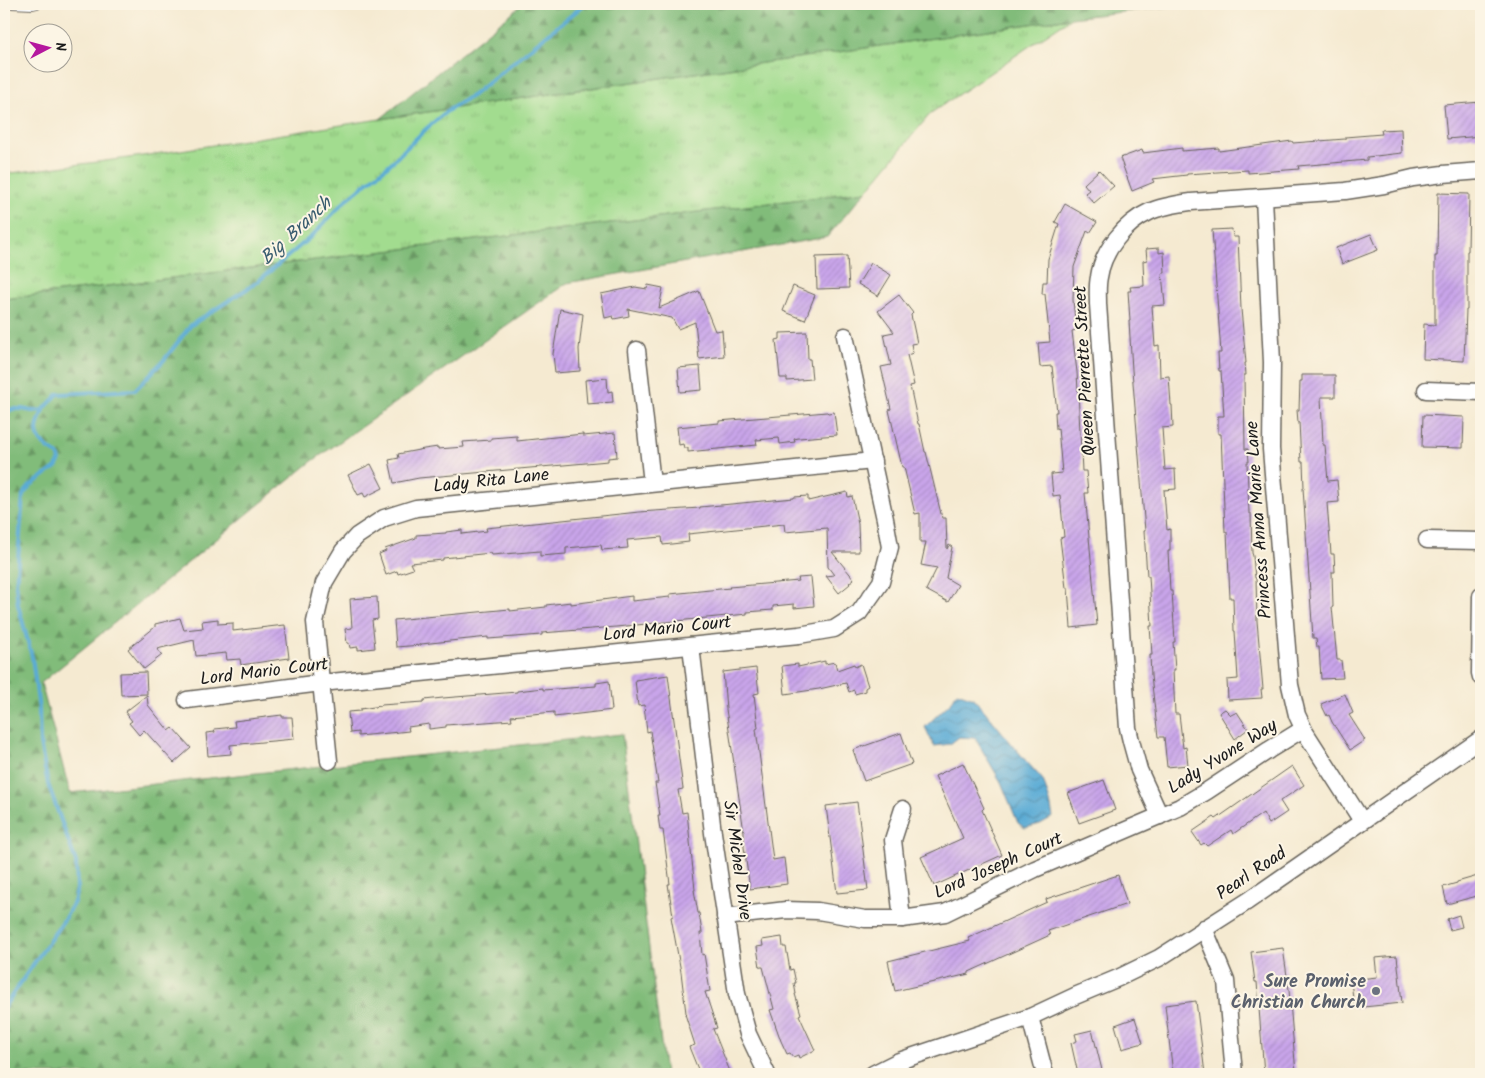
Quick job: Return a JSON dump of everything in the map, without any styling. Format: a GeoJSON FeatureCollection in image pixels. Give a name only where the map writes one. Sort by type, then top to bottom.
{"type":"FeatureCollection","features":[{"type":"Feature","properties":{"kind":"street","name":"Queen Pierrette Street"},"geometry":{"type":"LineString","coordinates":[[1160,816],[1139,770],[1128,728],[1098,304],[1099,275],[1104,261],[1116,240],[1130,224],[1150,211],[1169,206],[1191,202],[1355,190],[1428,176],[1481,171]]}},
{"type":"Feature","properties":{"kind":"street","name":"Princess Anna Marie Lane"},"geometry":{"type":"LineString","coordinates":[[1264,198],[1272,362],[1272,449],[1290,685],[1303,729],[1362,820]]}},
{"type":"Feature","properties":{"kind":"street","name":"Lord Mario Court"},"geometry":{"type":"LineString","coordinates":[[187,700],[321,683],[799,635],[834,629],[859,613],[881,582],[890,546],[845,336]]}},
{"type":"Feature","properties":{"kind":"street"},"geometry":{"type":"LineString","coordinates":[[637,350],[652,483]]}},
{"type":"Feature","properties":{"kind":"street"},"geometry":{"type":"LineString","coordinates":[[1426,390],[1481,392]]}},
{"type":"Feature","properties":{"kind":"street","name":"Lady Rita Lane"},"geometry":{"type":"LineString","coordinates":[[328,761],[315,622],[324,583],[343,551],[357,536],[384,518],[416,508],[873,461]]}},
{"type":"Feature","properties":{"kind":"street"},"geometry":{"type":"LineString","coordinates":[[1427,540],[1481,541]]}},
{"type":"Feature","properties":{"kind":"street"},"geometry":{"type":"LineString","coordinates":[[1481,596],[1481,678]]}},
{"type":"Feature","properties":{"kind":"street","name":"Sir Michel Drive"},"geometry":{"type":"LineString","coordinates":[[691,646],[713,834],[736,994],[748,1034],[767,1074]]}},
{"type":"Feature","properties":{"kind":"street","name":"Lady Yvone Way"},"geometry":{"type":"LineString","coordinates":[[1160,816],[1207,791],[1303,729]]}},
{"type":"Feature","properties":{"kind":"street","name":"Pearl Road"},"geometry":{"type":"LineString","coordinates":[[873,1074],[899,1061],[1030,1017],[1159,958],[1248,901],[1481,739]]}},
{"type":"Feature","properties":{"kind":"street"},"geometry":{"type":"LineString","coordinates":[[902,919],[893,840],[903,809]]}},
{"type":"Feature","properties":{"kind":"street","name":"Lord Joseph Court"},"geometry":{"type":"LineString","coordinates":[[725,917],[786,910],[818,911],[865,919],[902,919],[945,913],[1035,869],[1160,816]]}},
{"type":"Feature","properties":{"kind":"street"},"geometry":{"type":"LineString","coordinates":[[1204,928],[1226,981],[1234,1074]]}},
{"type":"Feature","properties":{"kind":"street"},"geometry":{"type":"LineString","coordinates":[[1030,1017],[1045,1074]]}},
{"type":"Feature","properties":{"kind":"lane"},"geometry":{"type":"LineString","coordinates":[[12,4],[37,4]]}},
{"type":"Feature","properties":{"kind":"green space"},"geometry":{"type":"Polygon","coordinates":[[[523,4],[1189,4],[1071,18],[380,119],[523,4]]]}},
{"type":"Feature","properties":{"kind":"green space"},"geometry":{"type":"Polygon","coordinates":[[[1071,18],[931,113],[866,191],[4,299],[4,174],[136,157],[380,119],[1071,18]]]}},
{"type":"Feature","properties":{"kind":"green space"},"geometry":{"type":"Polygon","coordinates":[[[866,191],[827,237],[567,283],[311,462],[41,683],[70,793],[622,734],[665,1074],[4,1074],[4,299],[866,191]]]}},
{"type":"Feature","properties":{"kind":"water"},"geometry":{"type":"Polygon","coordinates":[[[957,692],[974,698],[1043,780],[1053,817],[1040,824],[1025,828],[1018,823],[1001,782],[975,738],[959,737],[950,744],[934,746],[925,727],[952,701],[957,692]]]}},
{"type":"Feature","properties":{"kind":"building"},"geometry":{"type":"Polygon","coordinates":[[[1481,102],[1481,136],[1447,139],[1444,105],[1481,102]]]}},
{"type":"Feature","properties":{"kind":"building"},"geometry":{"type":"Polygon","coordinates":[[[1401,129],[1402,153],[1367,157],[1367,160],[1298,166],[1299,169],[1248,173],[1248,170],[1187,174],[1152,179],[1154,182],[1132,191],[1120,158],[1142,150],[1143,153],[1182,148],[1182,151],[1219,148],[1219,151],[1292,141],[1293,143],[1345,139],[1345,137],[1382,134],[1381,130],[1401,129]]]}},
{"type":"Feature","properties":{"kind":"building"},"geometry":{"type":"Polygon","coordinates":[[[1099,170],[1114,186],[1094,203],[1085,193],[1089,190],[1084,184],[1099,170]]]}},
{"type":"Feature","properties":{"kind":"building"},"geometry":{"type":"Polygon","coordinates":[[[1438,193],[1469,194],[1464,361],[1423,359],[1424,324],[1435,325],[1435,256],[1437,256],[1438,193]]]}},
{"type":"Feature","properties":{"kind":"building"},"geometry":{"type":"Polygon","coordinates":[[[1065,204],[1097,222],[1090,233],[1087,231],[1074,267],[1073,300],[1076,330],[1072,331],[1077,372],[1082,471],[1086,471],[1088,493],[1085,493],[1097,625],[1071,628],[1068,588],[1066,588],[1060,538],[1064,537],[1060,495],[1053,496],[1051,474],[1062,473],[1058,428],[1056,429],[1055,412],[1057,412],[1052,366],[1040,367],[1038,343],[1050,342],[1045,294],[1042,294],[1043,282],[1047,282],[1048,259],[1059,224],[1055,222],[1065,204]]]}},
{"type":"Feature","properties":{"kind":"building"},"geometry":{"type":"Polygon","coordinates":[[[1232,229],[1233,237],[1238,237],[1241,309],[1246,363],[1246,375],[1244,375],[1245,449],[1248,449],[1249,462],[1247,462],[1249,513],[1251,513],[1252,553],[1256,578],[1257,621],[1263,689],[1261,689],[1262,698],[1228,700],[1227,680],[1238,679],[1233,598],[1230,598],[1227,532],[1225,532],[1221,434],[1218,434],[1218,416],[1224,416],[1221,371],[1219,371],[1218,353],[1221,353],[1212,230],[1232,229]]]}},
{"type":"Feature","properties":{"kind":"building"},"geometry":{"type":"Polygon","coordinates":[[[1371,234],[1378,250],[1342,264],[1336,248],[1371,234]]]}},
{"type":"Feature","properties":{"kind":"building"},"geometry":{"type":"Polygon","coordinates":[[[1159,248],[1159,253],[1164,252],[1165,273],[1162,273],[1165,305],[1152,306],[1155,346],[1159,345],[1160,377],[1169,376],[1172,405],[1173,427],[1162,428],[1165,470],[1175,469],[1176,489],[1164,490],[1167,530],[1170,529],[1170,551],[1168,551],[1175,642],[1173,642],[1175,670],[1173,670],[1175,714],[1179,714],[1183,748],[1186,747],[1188,765],[1167,767],[1164,737],[1158,737],[1151,676],[1150,626],[1152,626],[1132,370],[1128,291],[1131,291],[1130,287],[1144,286],[1143,261],[1147,260],[1146,249],[1159,248]]]}},
{"type":"Feature","properties":{"kind":"building"},"geometry":{"type":"Polygon","coordinates":[[[847,256],[849,288],[817,289],[816,257],[847,256]]]}},
{"type":"Feature","properties":{"kind":"building"},"geometry":{"type":"Polygon","coordinates":[[[871,263],[891,275],[878,296],[858,284],[871,263]]]}},
{"type":"Feature","properties":{"kind":"building"},"geometry":{"type":"Polygon","coordinates":[[[648,285],[663,288],[659,308],[699,291],[715,331],[722,330],[724,356],[699,359],[695,322],[678,329],[672,318],[628,309],[629,316],[614,319],[613,316],[605,318],[601,294],[635,287],[647,289],[648,285]]]}},
{"type":"Feature","properties":{"kind":"building"},"geometry":{"type":"Polygon","coordinates":[[[793,286],[815,295],[805,320],[783,311],[793,286]]]}},
{"type":"Feature","properties":{"kind":"building"},"geometry":{"type":"Polygon","coordinates":[[[899,295],[913,313],[911,315],[917,343],[911,344],[913,353],[907,355],[914,385],[910,386],[942,518],[946,518],[947,549],[949,545],[952,547],[946,578],[958,585],[948,602],[926,590],[937,568],[921,565],[926,542],[920,542],[920,513],[915,514],[904,467],[902,467],[881,367],[891,365],[884,334],[894,332],[878,311],[899,295]]]}},
{"type":"Feature","properties":{"kind":"building"},"geometry":{"type":"Polygon","coordinates":[[[560,309],[583,314],[579,349],[580,371],[555,373],[553,354],[560,309]]]}},
{"type":"Feature","properties":{"kind":"building"},"geometry":{"type":"Polygon","coordinates":[[[807,332],[808,359],[810,359],[812,379],[787,381],[787,378],[780,378],[776,340],[780,339],[780,333],[807,332]]]}},
{"type":"Feature","properties":{"kind":"building"},"geometry":{"type":"Polygon","coordinates":[[[700,366],[702,390],[680,392],[678,368],[700,366]]]}},
{"type":"Feature","properties":{"kind":"building"},"geometry":{"type":"Polygon","coordinates":[[[1302,375],[1335,375],[1335,397],[1321,397],[1323,445],[1325,445],[1328,481],[1337,480],[1339,502],[1327,503],[1331,554],[1334,554],[1335,572],[1332,572],[1332,607],[1337,660],[1341,660],[1343,678],[1321,679],[1319,647],[1317,647],[1316,638],[1313,638],[1303,462],[1301,462],[1297,410],[1299,410],[1302,375]]]}},
{"type":"Feature","properties":{"kind":"building"},"geometry":{"type":"Polygon","coordinates":[[[607,378],[608,392],[612,391],[613,402],[587,404],[585,380],[607,378]]]}},
{"type":"Feature","properties":{"kind":"building"},"geometry":{"type":"Polygon","coordinates":[[[834,412],[837,435],[799,438],[794,439],[795,442],[780,444],[779,438],[756,440],[757,445],[688,452],[688,448],[684,448],[683,444],[679,445],[677,427],[719,423],[719,421],[834,412]]]}},
{"type":"Feature","properties":{"kind":"building"},"geometry":{"type":"Polygon","coordinates":[[[1423,415],[1464,417],[1463,448],[1422,447],[1423,415]]]}},
{"type":"Feature","properties":{"kind":"building"},"geometry":{"type":"Polygon","coordinates":[[[615,433],[617,457],[608,458],[608,461],[419,478],[394,483],[389,460],[399,458],[398,454],[438,447],[438,449],[464,447],[463,442],[491,440],[491,438],[517,436],[517,441],[583,434],[583,436],[615,433]]]}},
{"type":"Feature","properties":{"kind":"building"},"geometry":{"type":"Polygon","coordinates":[[[371,464],[383,488],[365,497],[363,493],[358,495],[348,475],[371,464]]]}},
{"type":"Feature","properties":{"kind":"building"},"geometry":{"type":"Polygon","coordinates":[[[847,492],[848,497],[852,496],[858,524],[859,552],[832,552],[854,579],[839,593],[826,576],[834,575],[828,567],[827,528],[785,532],[784,524],[688,534],[689,542],[663,545],[662,537],[627,540],[628,548],[602,550],[601,545],[566,548],[566,554],[540,556],[540,551],[492,555],[491,553],[443,558],[443,560],[410,563],[413,569],[398,574],[397,571],[386,575],[379,554],[386,551],[385,549],[416,538],[416,535],[462,530],[462,534],[487,531],[486,528],[639,512],[700,508],[794,497],[808,496],[808,501],[847,492]]]}},
{"type":"Feature","properties":{"kind":"building"},"geometry":{"type":"Polygon","coordinates":[[[811,577],[814,606],[794,608],[794,604],[773,606],[773,610],[747,612],[747,614],[542,633],[542,635],[488,639],[488,637],[396,647],[394,620],[510,609],[510,611],[546,607],[546,605],[571,602],[571,604],[632,596],[632,601],[670,597],[670,594],[799,581],[798,578],[811,577]]]}},
{"type":"Feature","properties":{"kind":"building"},"geometry":{"type":"Polygon","coordinates":[[[377,597],[378,619],[372,620],[375,648],[358,650],[358,647],[350,648],[349,643],[347,643],[345,629],[352,628],[350,599],[377,597]]]}},
{"type":"Feature","properties":{"kind":"building"},"geometry":{"type":"Polygon","coordinates":[[[180,618],[184,630],[203,628],[202,621],[218,619],[218,624],[233,623],[233,631],[285,625],[289,658],[241,665],[240,659],[227,660],[226,653],[196,656],[194,640],[157,649],[162,655],[144,669],[128,649],[155,627],[155,624],[180,618]]]}},
{"type":"Feature","properties":{"kind":"building"},"geometry":{"type":"Polygon","coordinates":[[[825,661],[825,664],[835,662],[837,670],[854,664],[855,667],[861,664],[868,686],[865,688],[865,691],[855,694],[854,690],[849,692],[846,683],[785,694],[782,666],[798,664],[798,667],[825,661]]]}},
{"type":"Feature","properties":{"kind":"building"},"geometry":{"type":"Polygon","coordinates":[[[756,668],[759,693],[754,694],[758,728],[756,729],[773,860],[784,858],[787,884],[750,889],[744,847],[744,832],[726,709],[723,672],[756,668]]]}},
{"type":"Feature","properties":{"kind":"building"},"geometry":{"type":"Polygon","coordinates":[[[146,672],[147,694],[121,695],[120,673],[146,672]]]}},
{"type":"Feature","properties":{"kind":"building"},"geometry":{"type":"Polygon","coordinates":[[[668,675],[683,789],[678,790],[682,813],[687,812],[694,890],[702,933],[700,933],[702,955],[704,954],[710,991],[705,992],[717,1028],[713,1029],[731,1074],[700,1074],[689,1047],[695,1045],[685,1014],[681,972],[671,917],[673,916],[668,884],[670,884],[663,830],[660,830],[658,816],[660,816],[655,783],[658,783],[650,731],[647,732],[644,705],[638,706],[635,680],[668,675]]]}},
{"type":"Feature","properties":{"kind":"building"},"geometry":{"type":"Polygon","coordinates":[[[609,681],[612,710],[554,717],[554,712],[511,716],[512,720],[446,725],[446,727],[429,729],[429,724],[408,727],[409,731],[358,736],[358,732],[350,733],[348,712],[360,711],[360,709],[381,705],[424,702],[424,700],[543,688],[543,690],[596,686],[596,683],[609,681]]]}},
{"type":"Feature","properties":{"kind":"building"},"geometry":{"type":"Polygon","coordinates":[[[1345,694],[1353,713],[1349,715],[1365,740],[1350,750],[1321,704],[1345,694]]]}},
{"type":"Feature","properties":{"kind":"building"},"geometry":{"type":"Polygon","coordinates":[[[147,695],[148,705],[169,731],[173,728],[191,748],[174,763],[144,730],[139,735],[129,723],[132,721],[125,712],[147,695]]]}},
{"type":"Feature","properties":{"kind":"building"},"geometry":{"type":"Polygon","coordinates":[[[1225,709],[1231,715],[1237,712],[1248,729],[1235,739],[1219,713],[1225,709]]]}},
{"type":"Feature","properties":{"kind":"building"},"geometry":{"type":"Polygon","coordinates":[[[282,715],[282,717],[292,717],[294,739],[230,745],[231,754],[208,756],[206,733],[215,732],[214,729],[235,727],[234,721],[282,715]]]}},
{"type":"Feature","properties":{"kind":"building"},"geometry":{"type":"Polygon","coordinates":[[[901,733],[912,764],[864,781],[853,750],[901,733]]]}},
{"type":"Feature","properties":{"kind":"building"},"geometry":{"type":"Polygon","coordinates":[[[963,763],[984,808],[982,810],[1002,855],[934,886],[921,857],[963,838],[935,776],[963,763]]]}},
{"type":"Feature","properties":{"kind":"building"},"geometry":{"type":"Polygon","coordinates":[[[1292,766],[1304,785],[1280,801],[1287,812],[1269,824],[1263,813],[1233,834],[1231,830],[1207,846],[1204,843],[1201,845],[1192,832],[1214,817],[1216,819],[1292,766]]]}},
{"type":"Feature","properties":{"kind":"building"},"geometry":{"type":"Polygon","coordinates":[[[1104,780],[1115,810],[1079,823],[1068,793],[1104,780]]]}},
{"type":"Feature","properties":{"kind":"building"},"geometry":{"type":"Polygon","coordinates":[[[857,802],[868,890],[837,893],[826,806],[857,802]]]}},
{"type":"Feature","properties":{"kind":"building"},"geometry":{"type":"Polygon","coordinates":[[[1118,875],[1127,904],[1048,931],[1050,935],[969,972],[969,974],[895,991],[888,961],[970,941],[968,938],[1047,902],[1046,899],[1118,875]]]}},
{"type":"Feature","properties":{"kind":"building"},"geometry":{"type":"Polygon","coordinates":[[[1481,875],[1481,895],[1447,904],[1443,887],[1481,875]]]}},
{"type":"Feature","properties":{"kind":"building"},"geometry":{"type":"Polygon","coordinates":[[[1459,915],[1462,927],[1450,930],[1447,919],[1459,915]]]}},
{"type":"Feature","properties":{"kind":"building"},"geometry":{"type":"Polygon","coordinates":[[[782,937],[783,947],[786,947],[790,970],[793,969],[796,983],[794,983],[795,994],[801,1014],[799,1015],[815,1050],[799,1058],[798,1055],[793,1057],[790,1053],[787,1054],[781,1041],[770,1010],[774,1009],[763,967],[760,967],[757,947],[763,946],[762,940],[782,937]]]}},
{"type":"Feature","properties":{"kind":"building"},"geometry":{"type":"Polygon","coordinates":[[[1283,948],[1289,990],[1296,1074],[1264,1074],[1257,982],[1255,982],[1251,952],[1283,948]]]}},
{"type":"Feature","properties":{"kind":"building","name":"Sure Promise Christian Church"},"geometry":{"type":"Polygon","coordinates":[[[1397,956],[1402,1003],[1354,1008],[1351,980],[1377,977],[1375,958],[1397,956]]]}},
{"type":"Feature","properties":{"kind":"building"},"geometry":{"type":"Polygon","coordinates":[[[1196,1001],[1205,1074],[1173,1074],[1165,1005],[1196,1001]]]}},
{"type":"Feature","properties":{"kind":"building"},"geometry":{"type":"Polygon","coordinates":[[[1135,1018],[1143,1043],[1122,1049],[1115,1025],[1135,1018]]]}},
{"type":"Feature","properties":{"kind":"building"},"geometry":{"type":"Polygon","coordinates":[[[1092,1030],[1103,1074],[1078,1074],[1071,1043],[1077,1041],[1075,1034],[1092,1030]]]}},
{"type":"Feature","properties":{"kind":"waterway","name":"Big Branch"},"geometry":{"type":"LineString","coordinates":[[4,414],[12,409],[43,410],[58,394],[135,390],[164,360],[191,325],[256,283],[313,235],[345,201],[390,164],[447,111],[473,95],[585,4]]}},
{"type":"Feature","properties":{"kind":"waterway"},"geometry":{"type":"LineString","coordinates":[[4,1007],[65,918],[74,902],[77,889],[76,862],[48,784],[40,743],[39,710],[32,657],[18,605],[16,586],[23,495],[30,486],[56,467],[60,460],[57,454],[40,440],[38,435],[37,426],[43,410]]}},
{"type":"Feature","properties":{"kind":"place","name":"Sure Promise Christian Church"},"geometry":{"type":"Point","coordinates":[1376,991]}}]}
